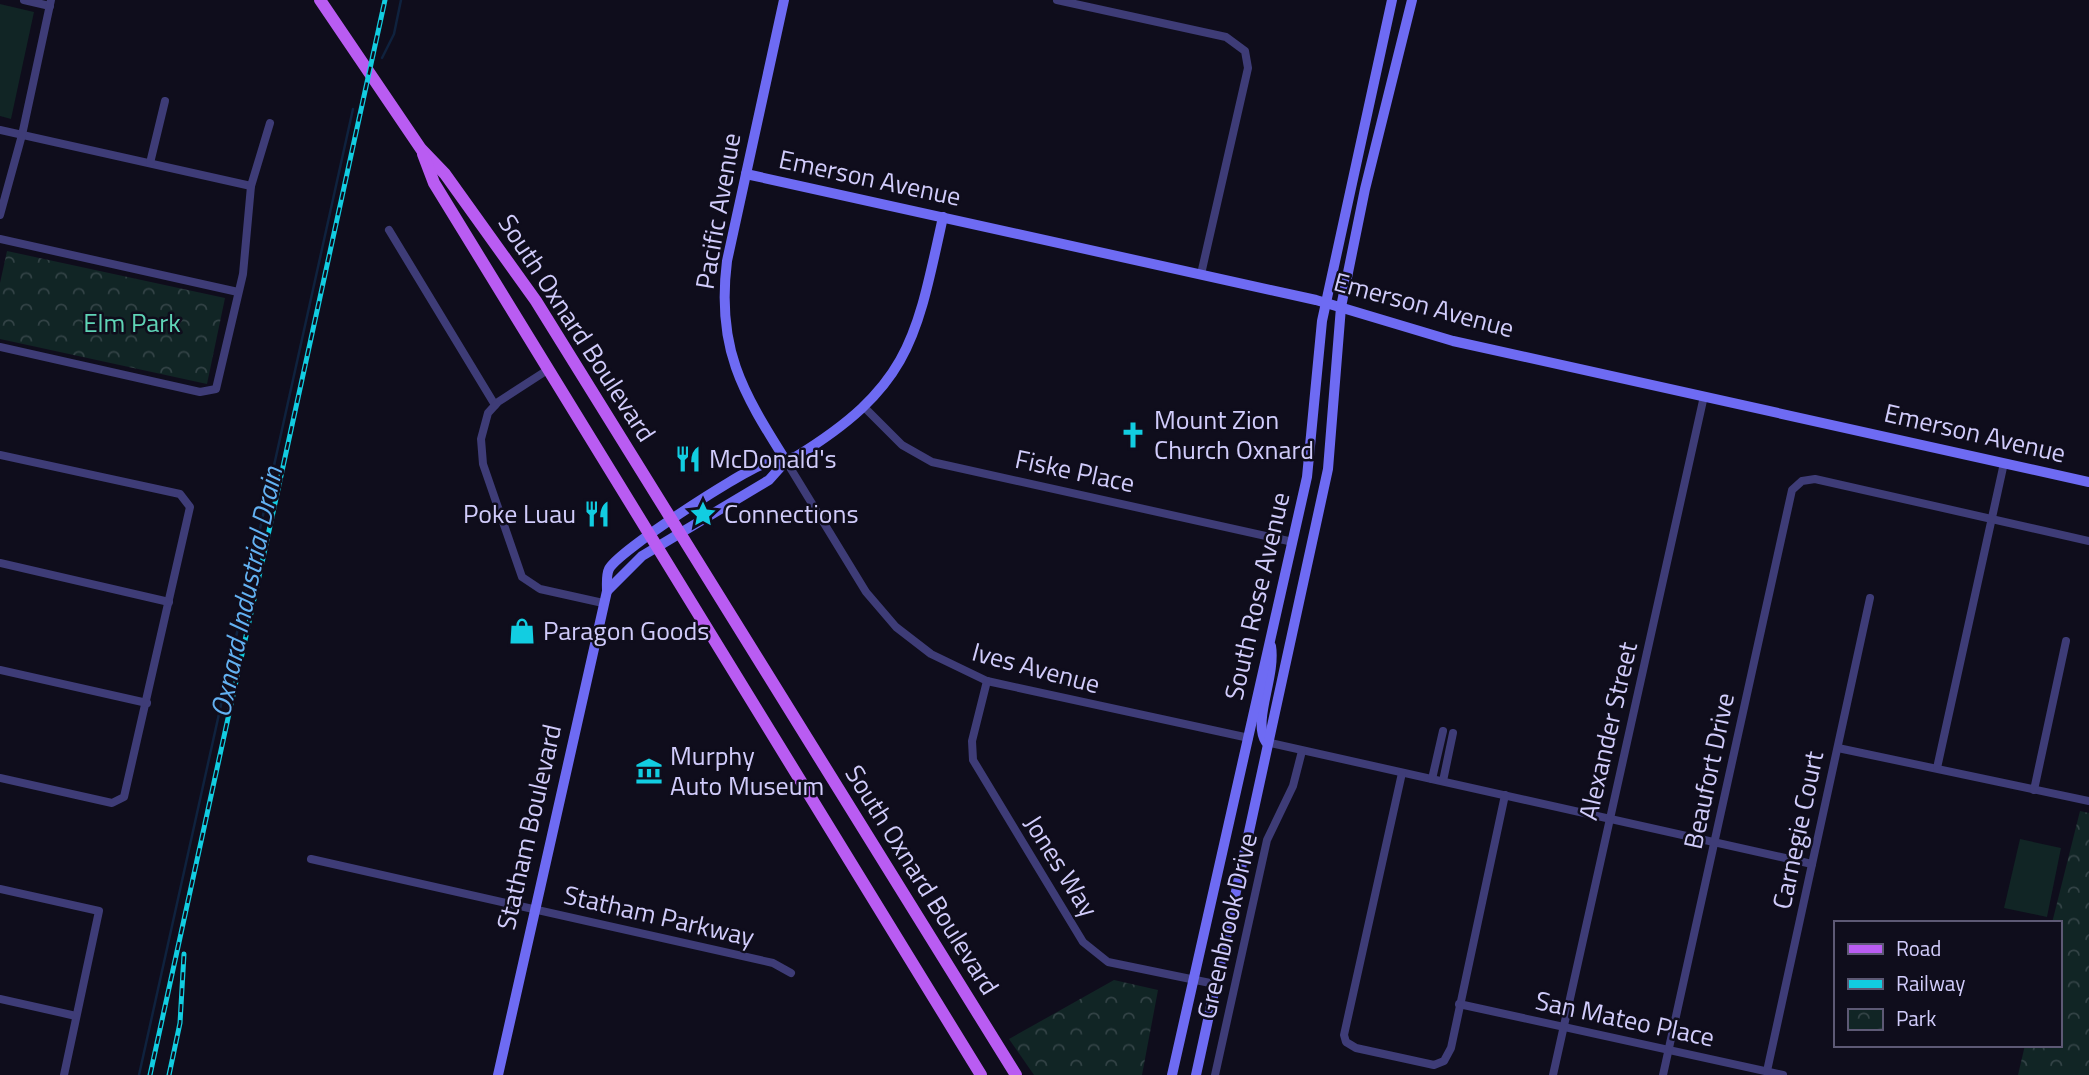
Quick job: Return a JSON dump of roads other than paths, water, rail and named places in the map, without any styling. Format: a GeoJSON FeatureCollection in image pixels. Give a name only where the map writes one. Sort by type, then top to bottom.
{"type":"FeatureCollection","features":[{"type":"Feature","properties":{"kind":"main road","name":"South Oxnard Boulevard"},"geometry":{"type":"LineString","coordinates":[[320,0],[421,149],[445,174],[514,268],[674,519],[741,634],[1016,1075]]}},
{"type":"Feature","properties":{"kind":"main road","name":"South Oxnard Boulevard"},"geometry":{"type":"LineString","coordinates":[[421,149],[434,183],[981,1075]]}},
{"type":"Feature","properties":{"kind":"street"},"geometry":{"type":"LineString","coordinates":[[0,215],[22,135],[50,3],[24,0]]}},
{"type":"Feature","properties":{"kind":"street","name":"Pacific Avenue"},"geometry":{"type":"LineString","coordinates":[[784,0],[727,261],[725,324],[741,386],[786,461]]}},
{"type":"Feature","properties":{"kind":"street"},"geometry":{"type":"LineString","coordinates":[[1057,0],[1208,32],[1240,45],[1248,57],[1248,68],[1201,274]]}},
{"type":"Feature","properties":{"kind":"street","name":"South Rose Avenue"},"geometry":{"type":"LineString","coordinates":[[1172,1075],[1293,542],[1312,449],[1317,359],[1326,303],[1392,0]]}},
{"type":"Feature","properties":{"kind":"street","name":"South Rose Avenue"},"geometry":{"type":"LineString","coordinates":[[1196,1075],[1266,742],[1331,455],[1341,307],[1365,189],[1412,0]]}},
{"type":"Feature","properties":{"kind":"street"},"geometry":{"type":"LineString","coordinates":[[150,163],[164,101]]}},
{"type":"Feature","properties":{"kind":"street"},"geometry":{"type":"LineString","coordinates":[[0,347],[200,393],[216,389],[245,258],[251,186],[270,123]]}},
{"type":"Feature","properties":{"kind":"street"},"geometry":{"type":"LineString","coordinates":[[0,130],[251,186]]}},
{"type":"Feature","properties":{"kind":"street","name":"Emerson Avenue"},"geometry":{"type":"LineString","coordinates":[[746,174],[1326,303],[1453,341],[2089,482]]}},
{"type":"Feature","properties":{"kind":"street","name":"Statham Boulevard"},"geometry":{"type":"LineString","coordinates":[[607,590],[635,562],[769,480],[786,461],[828,437],[865,408],[896,370],[918,325],[943,217]]}},
{"type":"Feature","properties":{"kind":"street"},"geometry":{"type":"LineString","coordinates":[[390,230],[495,405]]}},
{"type":"Feature","properties":{"kind":"street"},"geometry":{"type":"LineString","coordinates":[[0,239],[238,292]]}},
{"type":"Feature","properties":{"kind":"street"},"geometry":{"type":"LineString","coordinates":[[549,369],[495,405],[483,424],[482,457],[522,577],[540,589],[603,603]]}},
{"type":"Feature","properties":{"kind":"street","name":"Alexander Street"},"geometry":{"type":"LineString","coordinates":[[1553,1075],[1704,396]]}},
{"type":"Feature","properties":{"kind":"street","name":"Fiske Place"},"geometry":{"type":"LineString","coordinates":[[865,408],[902,445],[932,461],[1293,542]]}},
{"type":"Feature","properties":{"kind":"street"},"geometry":{"type":"LineString","coordinates":[[0,455],[180,494],[189,501],[188,516],[126,792],[120,800],[112,803],[0,778]]}},
{"type":"Feature","properties":{"kind":"street","name":"Statham Boulevard"},"geometry":{"type":"LineString","coordinates":[[498,1075],[533,909],[607,590],[608,571],[618,558],[650,535],[762,464],[786,461]]}},
{"type":"Feature","properties":{"kind":"street","name":"Ives Avenue"},"geometry":{"type":"LineString","coordinates":[[786,461],[880,610],[931,654],[987,681],[1249,738]]}},
{"type":"Feature","properties":{"kind":"street"},"geometry":{"type":"LineString","coordinates":[[1937,768],[2004,463]]}},
{"type":"Feature","properties":{"kind":"street","name":"Beaufort Drive"},"geometry":{"type":"LineString","coordinates":[[1663,1075],[1790,495],[1802,481],[1815,479],[1991,519]]}},
{"type":"Feature","properties":{"kind":"street"},"geometry":{"type":"LineString","coordinates":[[1991,519],[2089,541]]}},
{"type":"Feature","properties":{"kind":"street"},"geometry":{"type":"LineString","coordinates":[[0,563],[169,602]]}},
{"type":"Feature","properties":{"kind":"street","name":"Carnegie Court"},"geometry":{"type":"LineString","coordinates":[[1767,1071],[1870,598]]}},
{"type":"Feature","properties":{"kind":"street"},"geometry":{"type":"LineString","coordinates":[[1269,639],[1274,664],[1260,726],[1266,742],[1812,863]]}},
{"type":"Feature","properties":{"kind":"street"},"geometry":{"type":"LineString","coordinates":[[2034,790],[2066,641]]}},
{"type":"Feature","properties":{"kind":"street"},"geometry":{"type":"LineString","coordinates":[[0,670],[146,703]]}},
{"type":"Feature","properties":{"kind":"street","name":"Jones Way"},"geometry":{"type":"LineString","coordinates":[[987,681],[972,741],[973,760],[1083,942],[1108,962],[1215,984]]}},
{"type":"Feature","properties":{"kind":"street"},"geometry":{"type":"LineString","coordinates":[[1432,779],[1443,731]]}},
{"type":"Feature","properties":{"kind":"street"},"geometry":{"type":"LineString","coordinates":[[1444,781],[1453,733]]}},
{"type":"Feature","properties":{"kind":"street"},"geometry":{"type":"LineString","coordinates":[[1838,748],[2089,801]]}},
{"type":"Feature","properties":{"kind":"street","name":"Greenbrook Drive"},"geometry":{"type":"LineString","coordinates":[[1214,1075],[1267,839],[1293,786],[1303,751]]}},
{"type":"Feature","properties":{"kind":"street"},"geometry":{"type":"LineString","coordinates":[[1402,773],[1343,1028],[1346,1042],[1356,1048],[1428,1064],[1444,1061],[1451,1048],[1458,1004],[1505,795]]}},
{"type":"Feature","properties":{"kind":"street","name":"Statham Parkway"},"geometry":{"type":"LineString","coordinates":[[311,859],[773,963],[791,973]]}},
{"type":"Feature","properties":{"kind":"street"},"geometry":{"type":"LineString","coordinates":[[0,889],[99,911],[64,1075]]}},
{"type":"Feature","properties":{"kind":"street"},"geometry":{"type":"LineString","coordinates":[[0,999],[76,1016]]}},
{"type":"Feature","properties":{"kind":"street","name":"San Mateo Place"},"geometry":{"type":"LineString","coordinates":[[1458,1004],[1783,1075]]}},
{"type":"Feature","properties":{"kind":"waterway","name":"Oxnard Industrial Drain"},"geometry":{"type":"LineString","coordinates":[[382,58],[394,34],[401,0]]}},
{"type":"Feature","properties":{"kind":"waterway","name":"Oxnard Industrial Drain"},"geometry":{"type":"LineString","coordinates":[[139,1075],[353,109]]}},
{"type":"Feature","properties":{"kind":"railway"},"geometry":{"type":"LineString","coordinates":[[150,1075],[385,0]]}},
{"type":"Feature","properties":{"kind":"railway"},"geometry":{"type":"LineString","coordinates":[[169,1075],[180,1023],[184,954]]}},
{"type":"Feature","properties":{"kind":"place","name":"Mount Zion Church Oxnard"},"geometry":{"type":"Point","coordinates":[1133,435]}},
{"type":"Feature","properties":{"kind":"place","name":"McDonald's"},"geometry":{"type":"Point","coordinates":[688,459]}},
{"type":"Feature","properties":{"kind":"place","name":"Poke Luau"},"geometry":{"type":"Point","coordinates":[597,514]}},
{"type":"Feature","properties":{"kind":"place","name":"Connections"},"geometry":{"type":"Point","coordinates":[703,514]}},
{"type":"Feature","properties":{"kind":"place","name":"Paragon Goods"},"geometry":{"type":"Point","coordinates":[522,631]}},
{"type":"Feature","properties":{"kind":"place","name":"Murphy Auto Museum"},"geometry":{"type":"Point","coordinates":[649,771]}},
{"type":"Feature","properties":{"kind":"park label","name":"Elm Park"},"geometry":{"type":"Point","coordinates":[132,323]}}]}
